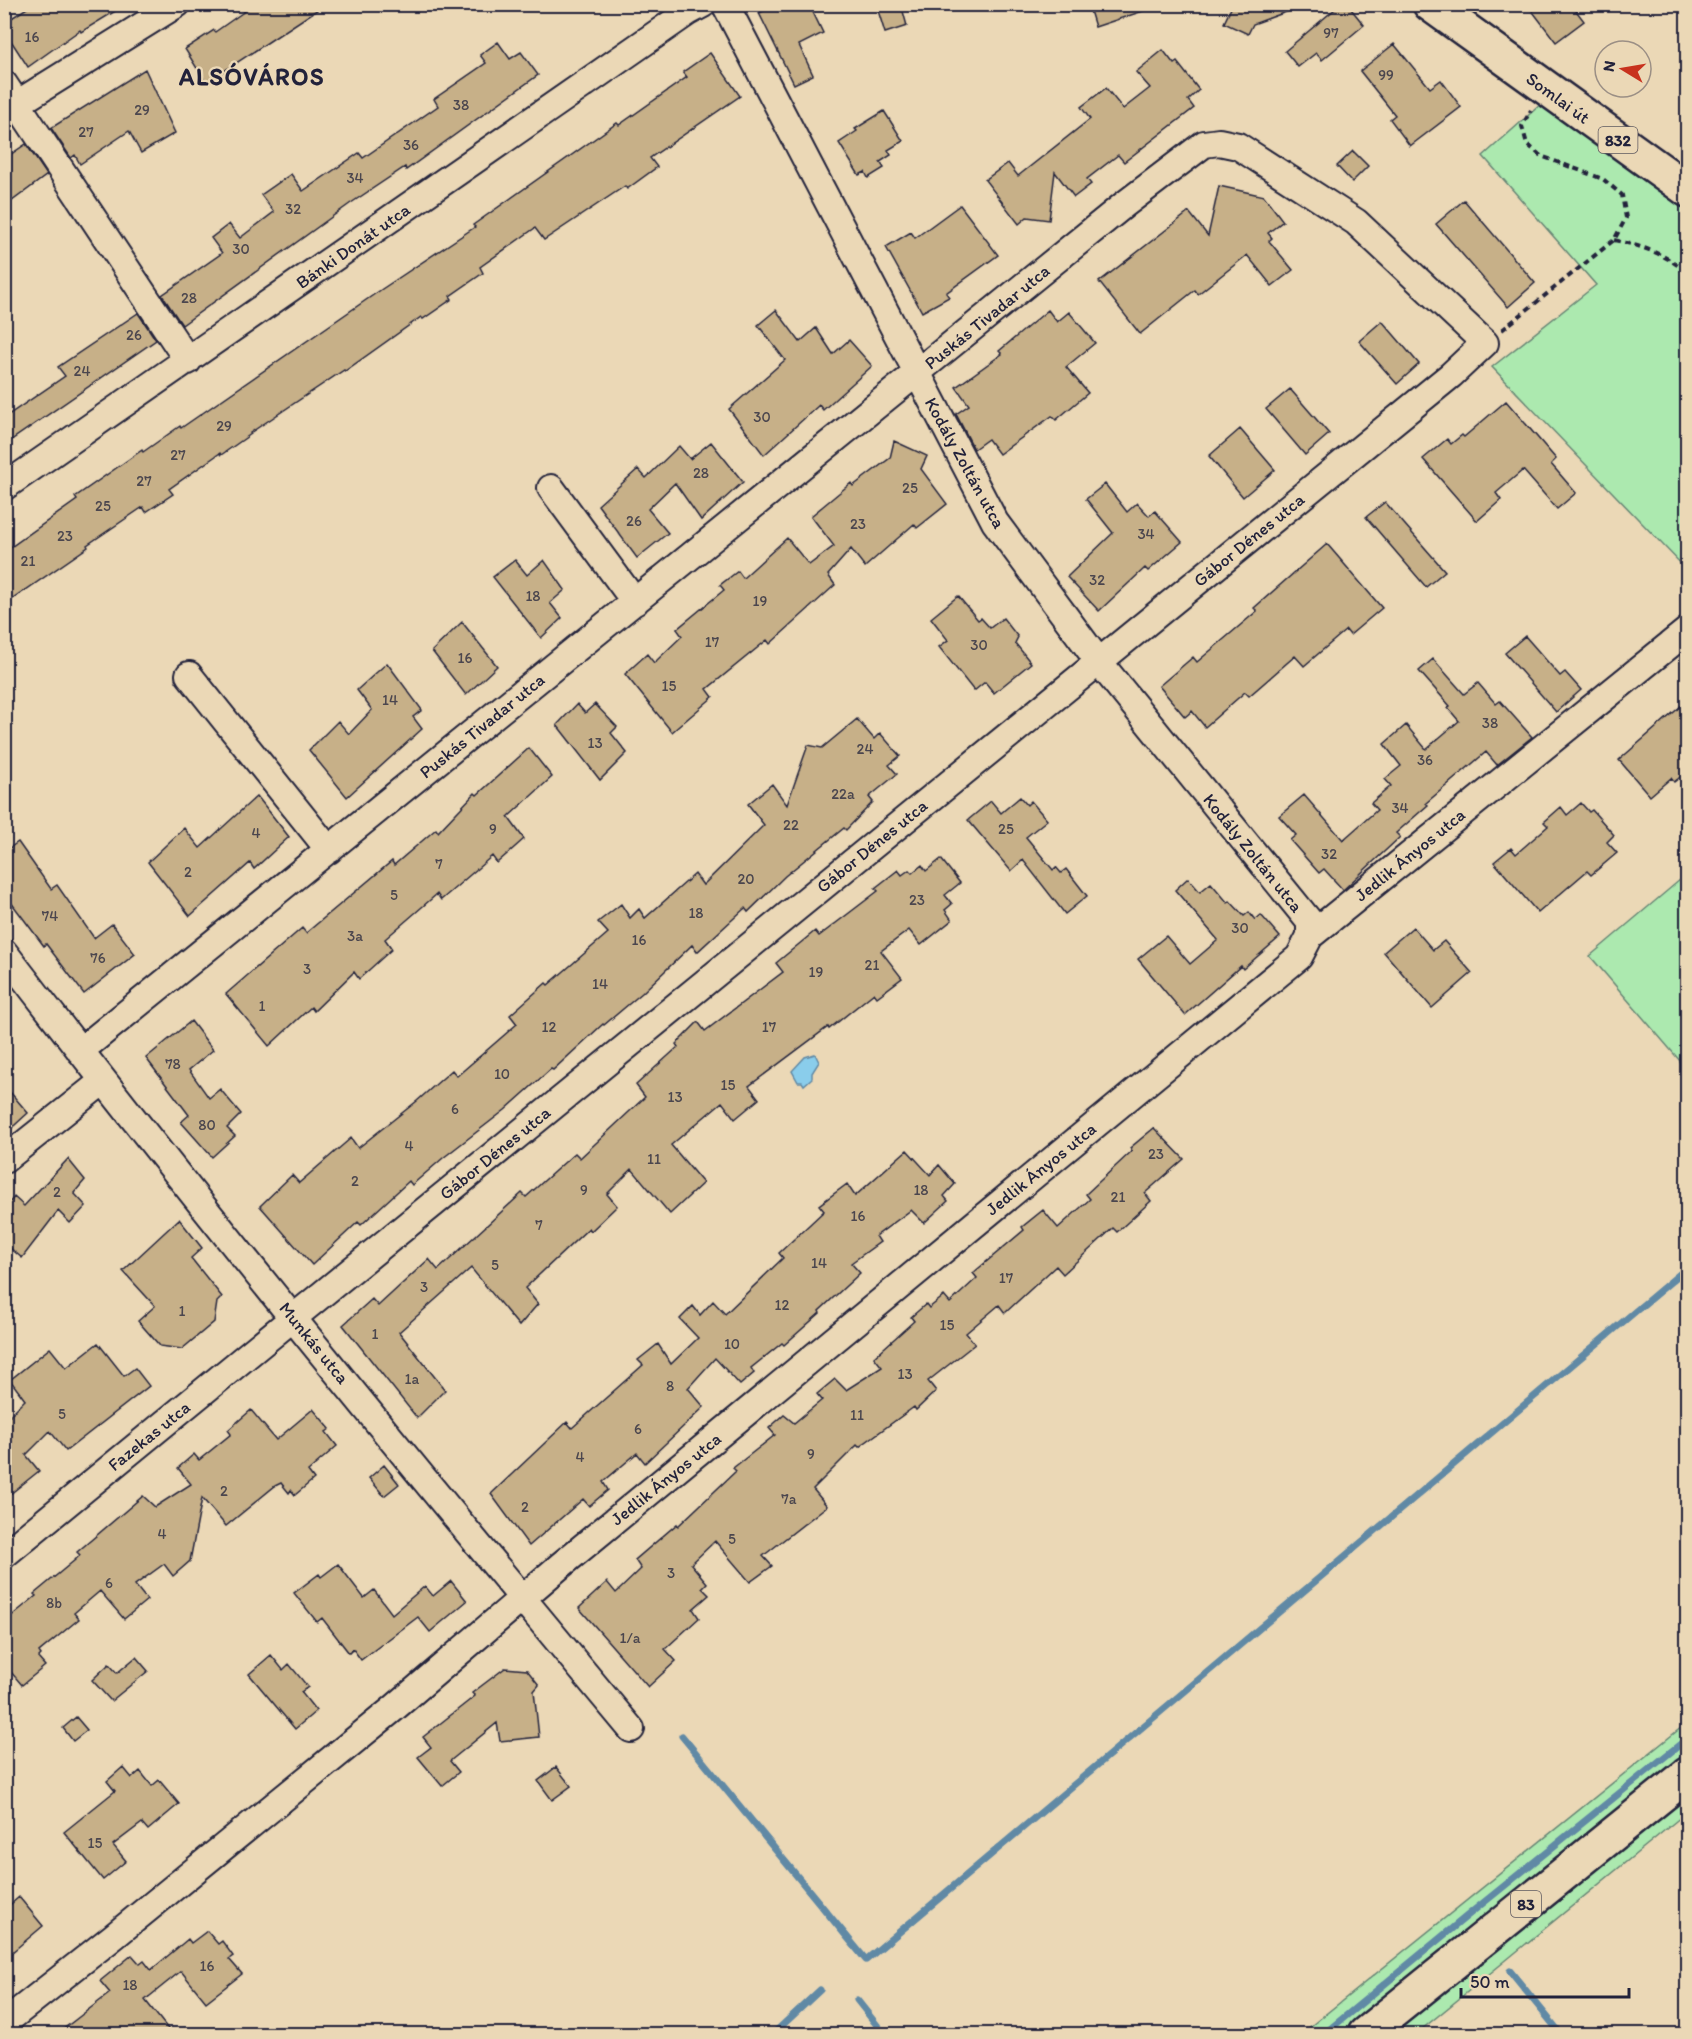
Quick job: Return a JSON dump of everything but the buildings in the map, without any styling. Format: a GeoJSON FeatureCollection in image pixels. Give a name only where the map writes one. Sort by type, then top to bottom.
{"type":"FeatureCollection","features":[{"type":"Feature","properties":{"kind":"main road","name":"Somlai út"},"geometry":{"type":"LineString","coordinates":[[1430,4],[1688,190]]}},
{"type":"Feature","properties":{"kind":"main road","name":"83"},"geometry":{"type":"LineString","coordinates":[[1365,2034],[1688,1774]]}},
{"type":"Feature","properties":{"kind":"street"},"geometry":{"type":"LineString","coordinates":[[177,4],[8,100],[188,361]]}},
{"type":"Feature","properties":{"kind":"street","name":"Kodály Zoltán utca"},"geometry":{"type":"LineString","coordinates":[[725,4],[995,522],[1099,662],[1310,922],[1310,936]]}},
{"type":"Feature","properties":{"kind":"street","name":"Bánki Donát utca"},"geometry":{"type":"LineString","coordinates":[[4,487],[188,361],[692,7]]}},
{"type":"Feature","properties":{"kind":"street","name":"Puskás Tivadar utca"},"geometry":{"type":"LineString","coordinates":[[80,1052],[1125,204],[1204,144],[1219,142],[1238,146],[1356,222],[1485,343]]}},
{"type":"Feature","properties":{"kind":"street","name":"Gábor Dénes utca"},"geometry":{"type":"LineString","coordinates":[[292,1318],[1451,375],[1485,343]]}},
{"type":"Feature","properties":{"kind":"street"},"geometry":{"type":"LineString","coordinates":[[551,488],[635,602]]}},
{"type":"Feature","properties":{"kind":"street","name":"Jedlik Ányos utca"},"geometry":{"type":"LineString","coordinates":[[4,2023],[393,1708],[1299,957],[1310,936],[1688,630]]}},
{"type":"Feature","properties":{"kind":"street"},"geometry":{"type":"LineString","coordinates":[[189,675],[328,850]]}},
{"type":"Feature","properties":{"kind":"street","name":"Munkás utca"},"geometry":{"type":"LineString","coordinates":[[4,952],[80,1052],[292,1318],[631,1729]]}},
{"type":"Feature","properties":{"kind":"street"},"geometry":{"type":"LineString","coordinates":[[4,1160],[103,1081]]}},
{"type":"Feature","properties":{"kind":"street","name":"Fazekas utca"},"geometry":{"type":"LineString","coordinates":[[4,1555],[292,1318]]}},
{"type":"Feature","properties":{"kind":"path"},"geometry":{"type":"LineString","coordinates":[[1485,343],[1614,240],[1626,218],[1622,195],[1603,179],[1541,156],[1527,144],[1522,126],[1543,87]]}},
{"type":"Feature","properties":{"kind":"path"},"geometry":{"type":"LineString","coordinates":[[1614,240],[1639,246],[1658,254],[1676,263],[1688,274]]}},
{"type":"Feature","properties":{"kind":"green space"},"geometry":{"type":"Polygon","coordinates":[[[1541,104],[1687,211],[1687,570],[1492,367],[1596,285],[1483,156],[1541,104]]]}},
{"type":"Feature","properties":{"kind":"green space"},"geometry":{"type":"Polygon","coordinates":[[[1687,874],[1687,1069],[1590,956],[1687,874]]]}},
{"type":"Feature","properties":{"kind":"green space"},"geometry":{"type":"Polygon","coordinates":[[[1687,1723],[1687,1812],[1416,2034],[1301,2034],[1687,1723]]]}},
{"type":"Feature","properties":{"kind":"water"},"geometry":{"type":"Polygon","coordinates":[[[815,1054],[819,1062],[812,1073],[812,1078],[804,1085],[798,1082],[792,1071],[805,1057],[815,1054]]]}},
{"type":"Feature","properties":{"kind":"waterway"},"geometry":{"type":"LineString","coordinates":[[682,1736],[866,1960],[1688,1267]]}},
{"type":"Feature","properties":{"kind":"waterway"},"geometry":{"type":"LineString","coordinates":[[1324,2034],[1688,1738]]}},
{"type":"Feature","properties":{"kind":"waterway"},"geometry":{"type":"LineString","coordinates":[[1510,1971],[1561,2034]]}},
{"type":"Feature","properties":{"kind":"waterway"},"geometry":{"type":"LineString","coordinates":[[773,2034],[820,1990]]}},
{"type":"Feature","properties":{"kind":"waterway"},"geometry":{"type":"LineString","coordinates":[[857,2000],[884,2034]]}},
{"type":"Feature","properties":{"kind":"district","name":"ALSÓVÁROS"},"geometry":{"type":"Point","coordinates":[252,76]}}]}
